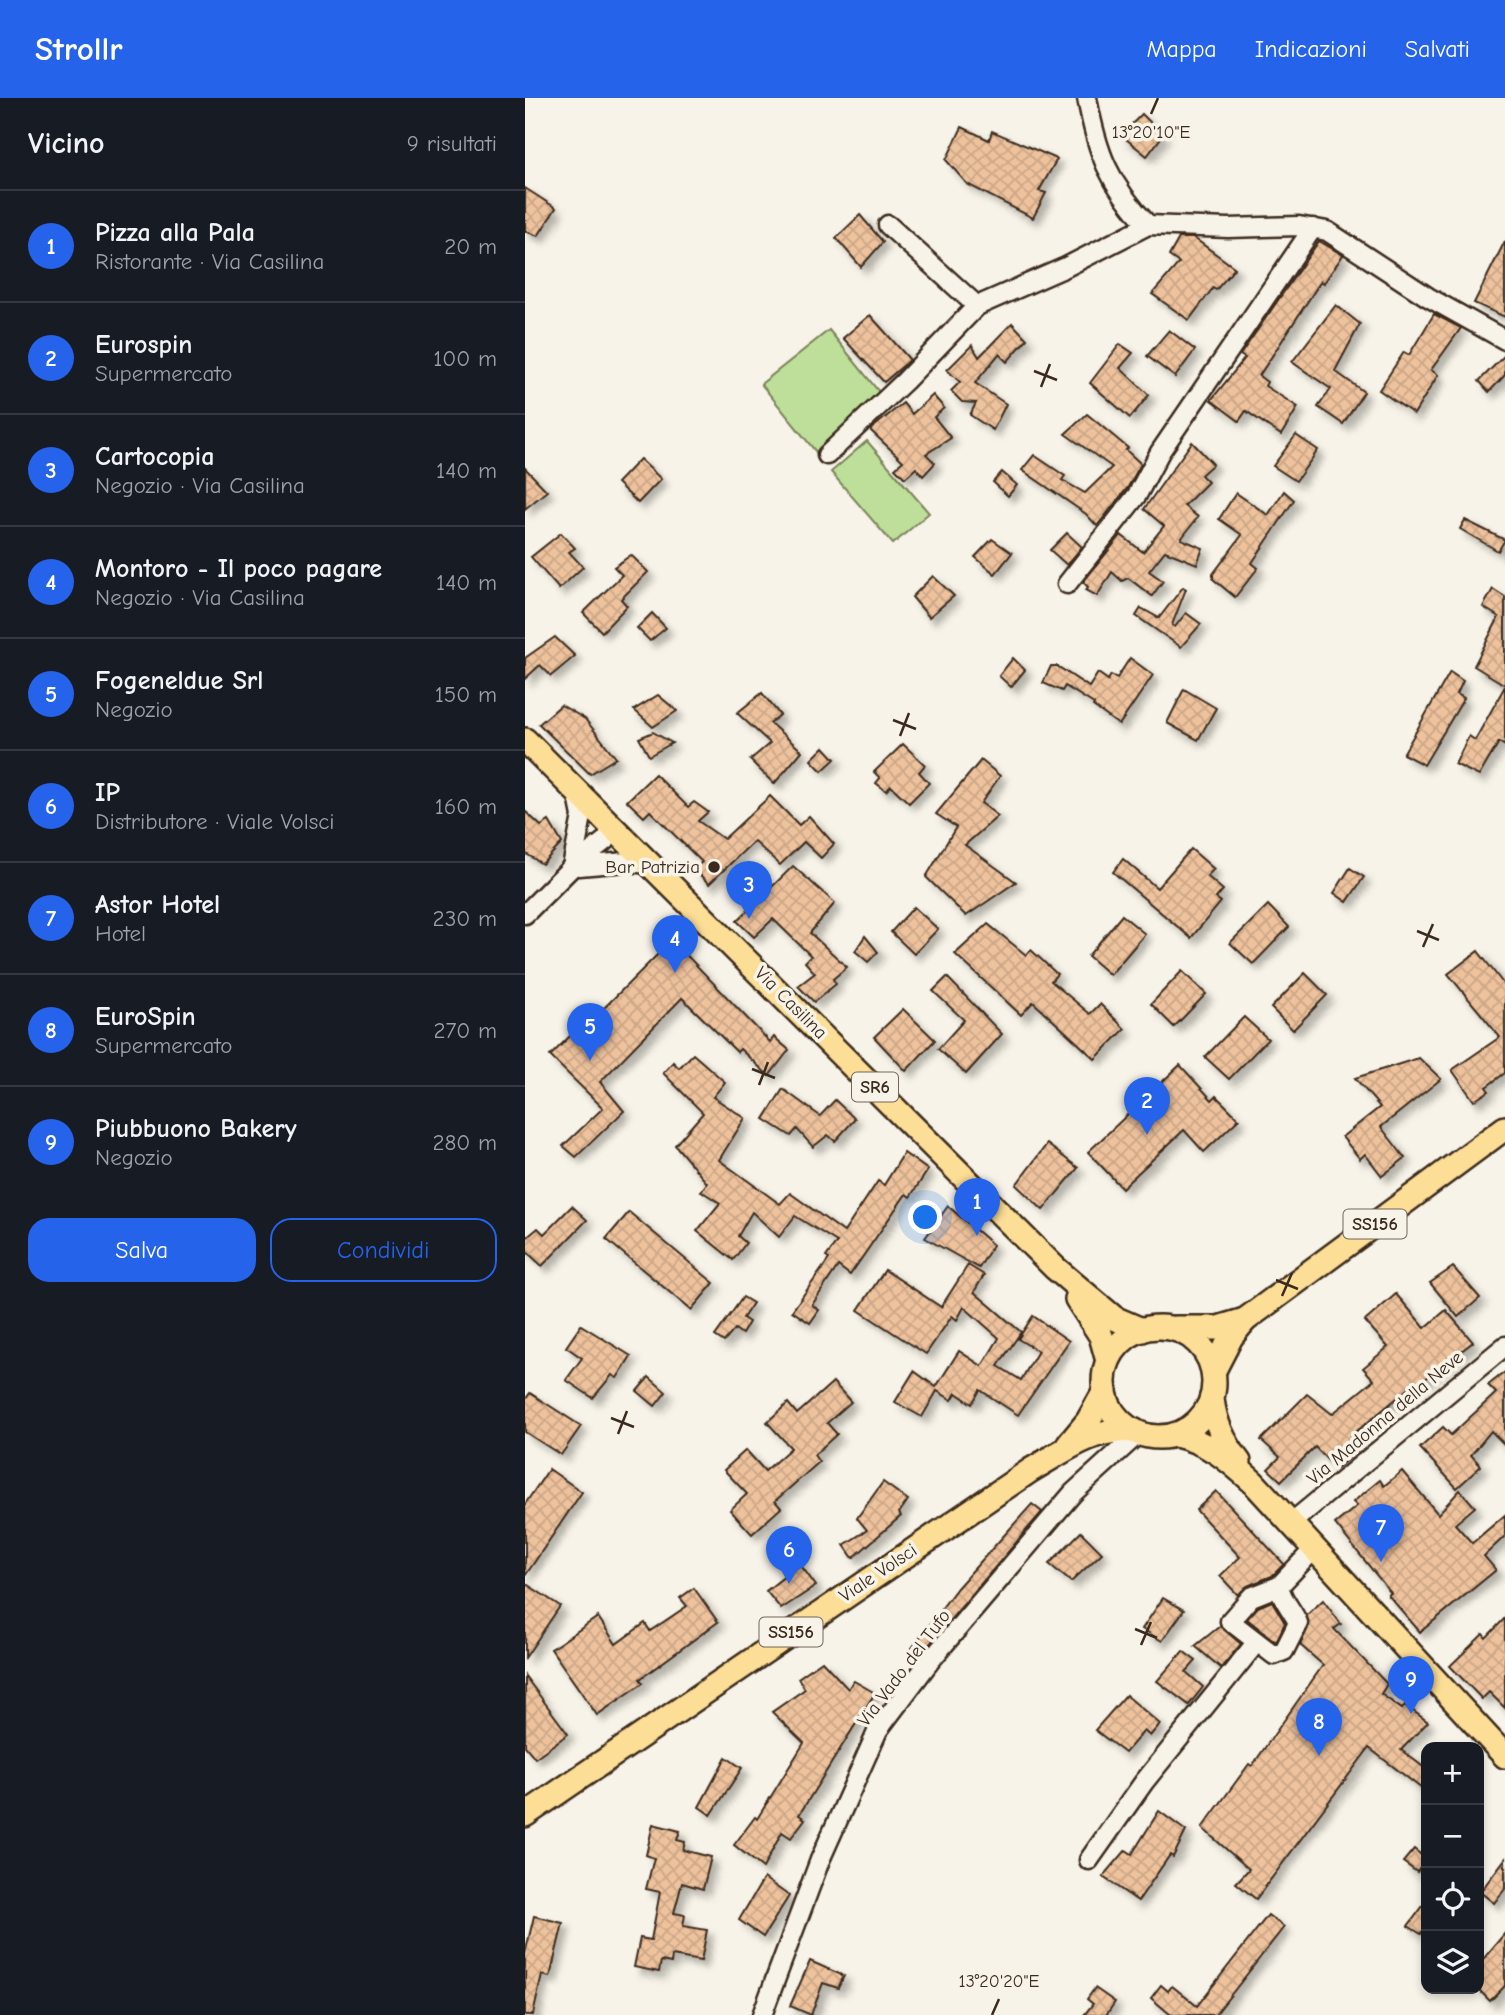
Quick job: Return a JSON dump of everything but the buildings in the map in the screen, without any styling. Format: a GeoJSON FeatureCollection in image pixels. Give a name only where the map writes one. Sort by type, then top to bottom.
{"type":"FeatureCollection","features":[{"type":"Feature","properties":{"kind":"main road","name":"Via Casilina"},"geometry":{"type":"LineString","coordinates":[[525,740],[1055,1268],[1114,1318],[1142,1330]]}},
{"type":"Feature","properties":{"kind":"main road","name":"SS156"},"geometry":{"type":"LineString","coordinates":[[1212,1399],[1213,1372],[1227,1344],[1245,1320],[1505,1128]]}},
{"type":"Feature","properties":{"kind":"main road","name":"Via Casilina"},"geometry":{"type":"LineString","coordinates":[[1055,1268],[1087,1310],[1101,1335],[1108,1361]]}},
{"type":"Feature","properties":{"kind":"main road","name":"SS156"},"geometry":{"type":"LineString","coordinates":[[1142,1330],[1218,1328],[1245,1320]]}},
{"type":"Feature","properties":{"kind":"main road"},"geometry":{"type":"LineString","coordinates":[[1169,1328],[1193,1339],[1202,1348],[1213,1372]]}},
{"type":"Feature","properties":{"kind":"main road"},"geometry":{"type":"LineString","coordinates":[[1108,1361],[1116,1347],[1142,1330]]}},
{"type":"Feature","properties":{"kind":"main road","name":"SS156"},"geometry":{"type":"LineString","coordinates":[[1105,1391],[1108,1361]]}},
{"type":"Feature","properties":{"kind":"main road"},"geometry":{"type":"LineString","coordinates":[[1105,1391],[1111,1409],[1123,1423],[1137,1432]]}},
{"type":"Feature","properties":{"kind":"main road","name":"Viale Volsci"},"geometry":{"type":"LineString","coordinates":[[1059,1453],[1089,1422],[1105,1391]]}},
{"type":"Feature","properties":{"kind":"main road"},"geometry":{"type":"LineString","coordinates":[[1176,1435],[1191,1427],[1204,1415],[1212,1399]]}},
{"type":"Feature","properties":{"kind":"main road"},"geometry":{"type":"LineString","coordinates":[[1212,1399],[1215,1418],[1224,1442],[1253,1482],[1505,1756]]}},
{"type":"Feature","properties":{"kind":"main road","name":"Viale Volsci"},"geometry":{"type":"LineString","coordinates":[[525,1815],[835,1602],[1059,1453],[1083,1439],[1109,1430],[1137,1432]]}},
{"type":"Feature","properties":{"kind":"main road","name":"SS156"},"geometry":{"type":"LineString","coordinates":[[1137,1432],[1157,1437],[1176,1435]]}},
{"type":"Feature","properties":{"kind":"main road"},"geometry":{"type":"LineString","coordinates":[[1176,1435],[1193,1438],[1215,1450],[1253,1482]]}},
{"type":"Feature","properties":{"kind":"street"},"geometry":{"type":"LineString","coordinates":[[1087,98],[1095,144],[1109,177],[1147,225]]}},
{"type":"Feature","properties":{"kind":"street"},"geometry":{"type":"LineString","coordinates":[[888,225],[977,306]]}},
{"type":"Feature","properties":{"kind":"street"},"geometry":{"type":"LineString","coordinates":[[827,454],[922,365],[977,306],[1066,267],[1147,225],[1313,228],[1327,231],[1428,297],[1505,340]]}},
{"type":"Feature","properties":{"kind":"street"},"geometry":{"type":"LineString","coordinates":[[1066,584],[1137,495],[1160,452],[1313,228]]}},
{"type":"Feature","properties":{"kind":"street"},"geometry":{"type":"LineString","coordinates":[[572,867],[582,816],[577,791]]}},
{"type":"Feature","properties":{"kind":"street"},"geometry":{"type":"LineString","coordinates":[[525,914],[572,867],[599,831],[612,825]]}},
{"type":"Feature","properties":{"kind":"street"},"geometry":{"type":"LineString","coordinates":[[572,867],[626,862],[651,864]]}},
{"type":"Feature","properties":{"kind":"street","name":"Via Madonna della Neve"},"geometry":{"type":"LineString","coordinates":[[1291,1523],[1505,1346]]}},
{"type":"Feature","properties":{"kind":"street","name":"Via Vado del Tufo"},"geometry":{"type":"LineString","coordinates":[[762,2015],[820,1860],[879,1730],[930,1661],[1073,1493],[1137,1432]]}},
{"type":"Feature","properties":{"kind":"street"},"geometry":{"type":"LineString","coordinates":[[1279,1586],[1282,1598],[1292,1609],[1298,1623],[1284,1651],[1274,1655],[1230,1621],[1251,1597],[1279,1586],[1315,1548]]}},
{"type":"Feature","properties":{"kind":"street"},"geometry":{"type":"LineString","coordinates":[[1089,1860],[1144,1782],[1256,1643]]}},
{"type":"Feature","properties":{"kind":"green space"},"geometry":{"type":"Polygon","coordinates":[[[829,330],[884,398],[816,452],[761,384],[829,330]]]}},
{"type":"Feature","properties":{"kind":"green space"},"geometry":{"type":"Polygon","coordinates":[[[867,441],[929,513],[893,544],[831,472],[867,441]]]}},
{"type":"Feature","properties":{"kind":"place","name":"Bar Patrizia"},"geometry":{"type":"Point","coordinates":[714,867]}},
{"type":"Feature","properties":{"kind":"place","name":"Cartocopia"},"geometry":{"type":"Point","coordinates":[749,919]}},
{"type":"Feature","properties":{"kind":"place","name":"Montoro - Il poco pagare"},"geometry":{"type":"Point","coordinates":[675,973]}},
{"type":"Feature","properties":{"kind":"place","name":"Fogeneldue Srl"},"geometry":{"type":"Point","coordinates":[590,1061]}},
{"type":"Feature","properties":{"kind":"place","name":"Eurospin"},"geometry":{"type":"Point","coordinates":[1147,1135]}},
{"type":"Feature","properties":{"kind":"place","name":"Pizza alla Pala"},"geometry":{"type":"Point","coordinates":[977,1236]}},
{"type":"Feature","properties":{"kind":"place","name":"Astor Hotel"},"geometry":{"type":"Point","coordinates":[1381,1562]}},
{"type":"Feature","properties":{"kind":"place","name":"IP"},"geometry":{"type":"Point","coordinates":[789,1584]}},
{"type":"Feature","properties":{"kind":"place","name":"Piubbuono Bakery"},"geometry":{"type":"Point","coordinates":[1411,1714]}},
{"type":"Feature","properties":{"kind":"place","name":"EuroSpin"},"geometry":{"type":"Point","coordinates":[1319,1756]}}]}
